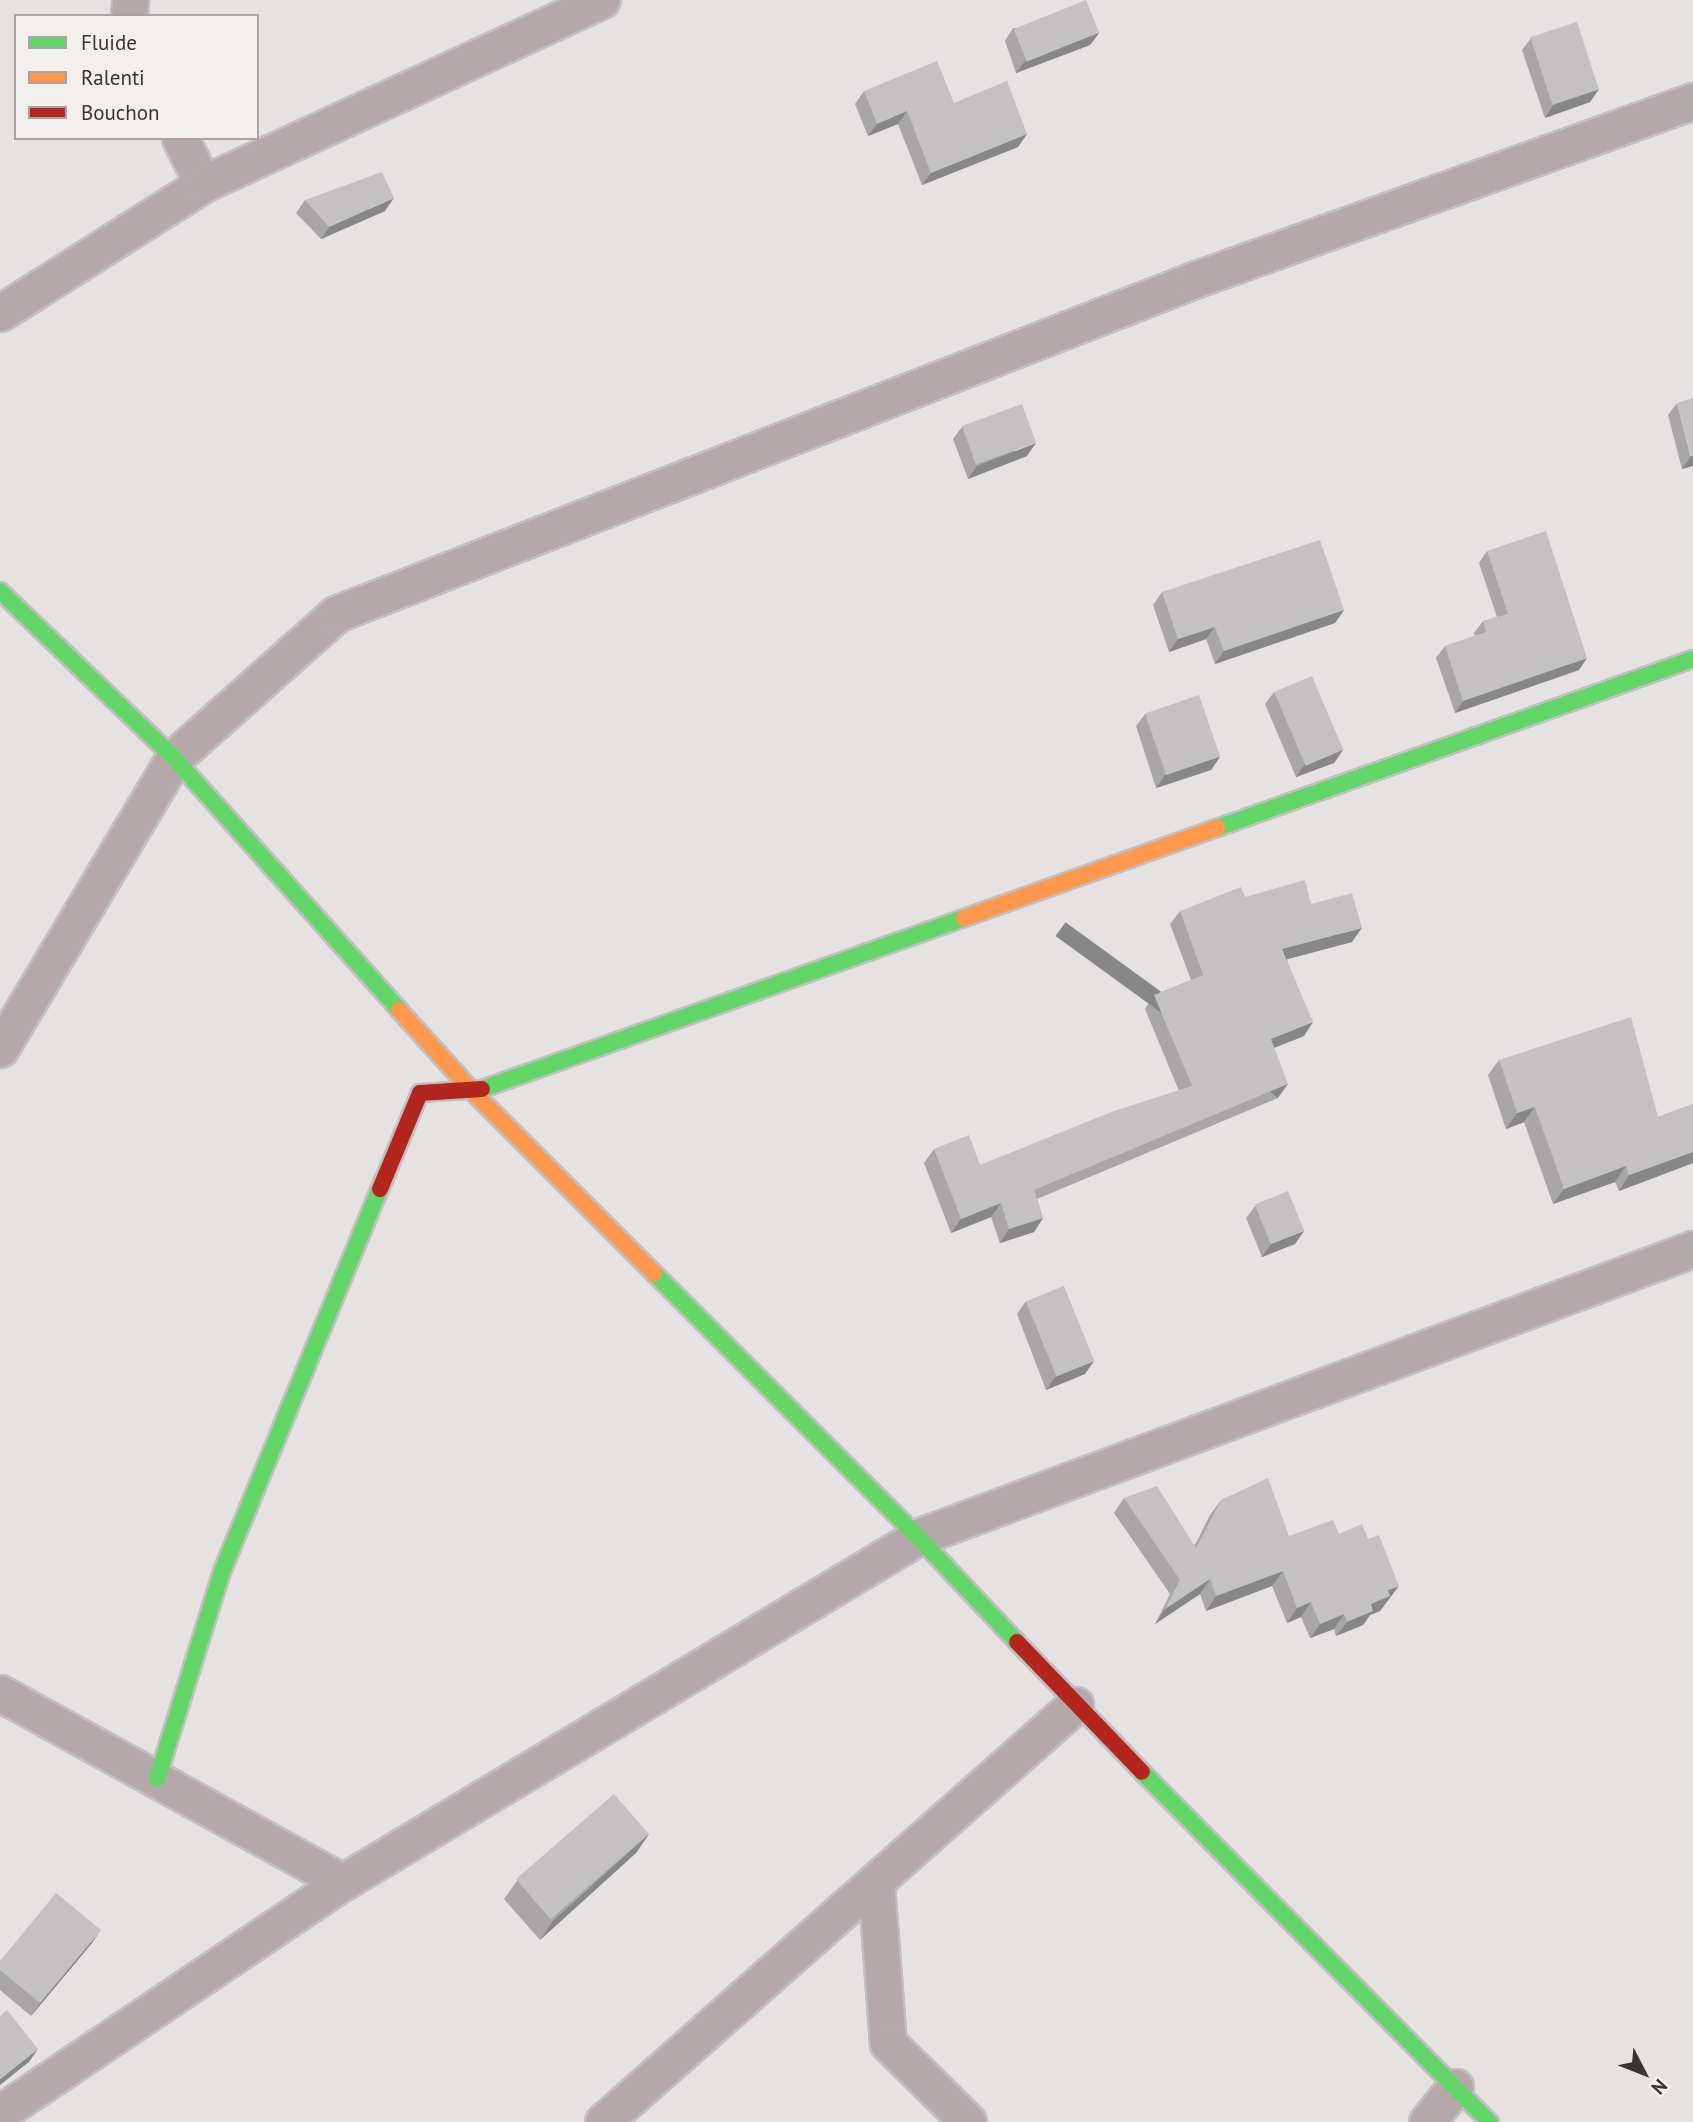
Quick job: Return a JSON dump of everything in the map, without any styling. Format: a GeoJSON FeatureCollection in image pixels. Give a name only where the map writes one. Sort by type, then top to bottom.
{"type":"FeatureCollection","features":[{"type":"Feature","properties":{"kind":"street"},"geometry":{"type":"LineString","coordinates":[[0,313],[203,184],[602,0]]}},
{"type":"Feature","properties":{"kind":"street"},"geometry":{"type":"LineString","coordinates":[[0,1049],[174,758],[336,614],[1194,280],[1693,101]]}},
{"type":"Feature","properties":{"kind":"street"},"geometry":{"type":"LineString","coordinates":[[181,140],[203,184]]}},
{"type":"Feature","properties":{"kind":"street"},"geometry":{"type":"LineString","coordinates":[[0,591],[174,758],[473,1092],[918,1537],[1075,1705],[1490,2122]]}},
{"type":"Feature","properties":{"kind":"street"},"geometry":{"type":"LineString","coordinates":[[157,1779],[223,1569],[420,1094],[473,1092],[1693,659]]}},
{"type":"Feature","properties":{"kind":"street"},"geometry":{"type":"LineString","coordinates":[[0,2113],[342,1882],[918,1537],[1693,1249]]}},
{"type":"Feature","properties":{"kind":"street"},"geometry":{"type":"LineString","coordinates":[[0,1693],[342,1882]]}},
{"type":"Feature","properties":{"kind":"street"},"geometry":{"type":"LineString","coordinates":[[603,2122],[876,1884],[1075,1705]]}},
{"type":"Feature","properties":{"kind":"street"},"geometry":{"type":"LineString","coordinates":[[876,1884],[888,2043],[968,2122]]}},
{"type":"Feature","properties":{"kind":"street"},"geometry":{"type":"LineString","coordinates":[[1427,2122],[1455,2087]]}},
{"type":"Feature","properties":{"kind":"building"},"geometry":{"type":"Polygon","coordinates":[[[1086,0],[1099,32],[1027,62],[1014,29],[1086,0]]]}},
{"type":"Feature","properties":{"kind":"building"},"geometry":{"type":"Polygon","coordinates":[[[1577,22],[1599,90],[1552,105],[1530,37],[1577,22]]]}},
{"type":"Feature","properties":{"kind":"building"},"geometry":{"type":"Polygon","coordinates":[[[937,61],[954,103],[1007,81],[1027,134],[931,173],[907,111],[877,124],[864,91],[937,61]]]}},
{"type":"Feature","properties":{"kind":"building"},"geometry":{"type":"Polygon","coordinates":[[[382,172],[394,198],[329,227],[305,200],[382,172]]]}},
{"type":"Feature","properties":{"kind":"building"},"geometry":{"type":"Polygon","coordinates":[[[1693,398],[1693,456],[1691,456],[1677,403],[1693,398]]]}},
{"type":"Feature","properties":{"kind":"building"},"geometry":{"type":"Polygon","coordinates":[[[1022,404],[1036,443],[976,464],[962,426],[1022,404]]]}},
{"type":"Feature","properties":{"kind":"building"},"geometry":{"type":"Polygon","coordinates":[[[1546,531],[1587,658],[1463,701],[1445,646],[1486,632],[1483,621],[1508,614],[1487,551],[1546,531]]]}},
{"type":"Feature","properties":{"kind":"building"},"geometry":{"type":"Polygon","coordinates":[[[1320,540],[1344,610],[1224,651],[1215,627],[1178,639],[1162,592],[1320,540]]]}},
{"type":"Feature","properties":{"kind":"building"},"geometry":{"type":"Polygon","coordinates":[[[1312,676],[1343,750],[1306,766],[1274,692],[1312,676]]]}},
{"type":"Feature","properties":{"kind":"building"},"geometry":{"type":"Polygon","coordinates":[[[1199,695],[1220,756],[1166,775],[1145,714],[1199,695]]]}},
{"type":"Feature","properties":{"kind":"building"},"geometry":{"type":"Polygon","coordinates":[[[1305,880],[1311,904],[1352,893],[1362,928],[1282,949],[1313,1022],[1271,1039],[1288,1084],[1034,1190],[1043,1218],[1009,1229],[1001,1203],[961,1219],[934,1149],[969,1135],[980,1165],[1114,1111],[1192,1086],[1154,995],[1203,975],[1180,911],[1241,887],[1245,897],[1305,880]]]}},
{"type":"Feature","properties":{"kind":"building"},"geometry":{"type":"Polygon","coordinates":[[[1631,1017],[1658,1117],[1693,1104],[1693,1152],[1629,1175],[1626,1166],[1564,1189],[1535,1107],[1517,1113],[1499,1060],[1631,1017]]]}},
{"type":"Feature","properties":{"kind":"building"},"geometry":{"type":"Polygon","coordinates":[[[1288,1191],[1304,1231],[1271,1244],[1255,1204],[1288,1191]]]}},
{"type":"Feature","properties":{"kind":"building"},"geometry":{"type":"Polygon","coordinates":[[[1064,1286],[1094,1361],[1056,1376],[1026,1301],[1064,1286]]]}},
{"type":"Feature","properties":{"kind":"building"},"geometry":{"type":"Polygon","coordinates":[[[1268,1478],[1289,1536],[1333,1520],[1339,1534],[1362,1524],[1368,1539],[1379,1535],[1399,1586],[1388,1590],[1390,1596],[1371,1604],[1373,1611],[1347,1622],[1344,1614],[1320,1624],[1311,1602],[1297,1608],[1283,1571],[1216,1596],[1210,1579],[1165,1609],[1180,1580],[1124,1498],[1157,1486],[1196,1548],[1221,1500],[1268,1478]]]}},
{"type":"Feature","properties":{"kind":"building"},"geometry":{"type":"Polygon","coordinates":[[[614,1794],[649,1834],[551,1919],[516,1879],[614,1794]]]}},
{"type":"Feature","properties":{"kind":"building"},"geometry":{"type":"Polygon","coordinates":[[[56,1893],[101,1930],[40,2003],[0,1970],[0,1961],[56,1893]]]}},
{"type":"Feature","properties":{"kind":"building"},"geometry":{"type":"Polygon","coordinates":[[[7,2010],[38,2049],[0,2079],[0,2016],[7,2010]]]}},
{"type":"Feature","properties":{"kind":"traffic: fast"},"geometry":{"type":"LineString","coordinates":[[0,591],[174,758],[399,1010]]}},
{"type":"Feature","properties":{"kind":"traffic: fast"},"geometry":{"type":"LineString","coordinates":[[1217,828],[1693,659]]}},
{"type":"Feature","properties":{"kind":"traffic: fast"},"geometry":{"type":"LineString","coordinates":[[482,1089],[964,918]]}},
{"type":"Feature","properties":{"kind":"traffic: fast"},"geometry":{"type":"LineString","coordinates":[[157,1779],[223,1569],[380,1189]]}},
{"type":"Feature","properties":{"kind":"traffic: fast"},"geometry":{"type":"LineString","coordinates":[[654,1273],[918,1537],[1017,1642]]}},
{"type":"Feature","properties":{"kind":"traffic: fast"},"geometry":{"type":"LineString","coordinates":[[1142,1772],[1490,2122]]}},
{"type":"Feature","properties":{"kind":"traffic: slow"},"geometry":{"type":"LineString","coordinates":[[964,918],[1217,828]]}},
{"type":"Feature","properties":{"kind":"traffic: slow"},"geometry":{"type":"LineString","coordinates":[[399,1010],[473,1092],[654,1273]]}},
{"type":"Feature","properties":{"kind":"traffic: jam"},"geometry":{"type":"LineString","coordinates":[[380,1189],[420,1093],[482,1089]]}},
{"type":"Feature","properties":{"kind":"traffic: jam"},"geometry":{"type":"LineString","coordinates":[[1017,1642],[1142,1772]]}}]}
